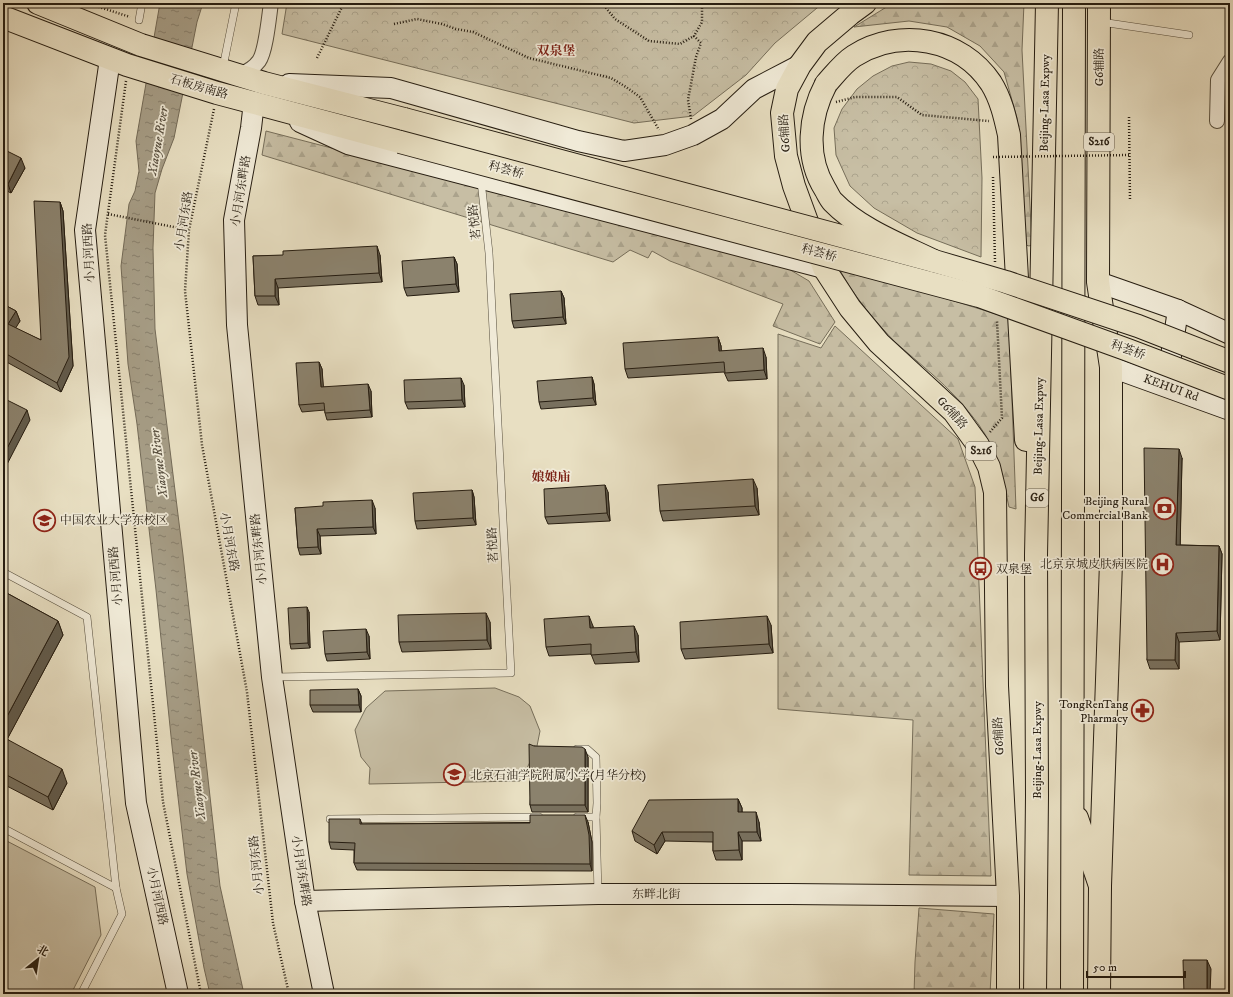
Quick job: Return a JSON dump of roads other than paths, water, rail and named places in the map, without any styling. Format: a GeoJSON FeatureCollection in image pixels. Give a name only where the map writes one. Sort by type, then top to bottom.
{"type":"FeatureCollection","features":[{"type":"Feature","properties":{"kind":"main road","name":"石板房南路"},"geometry":{"type":"LineString","coordinates":[[38,3],[140,45],[264,83],[404,119]]}},
{"type":"Feature","properties":{"kind":"main road","name":"G6辅路"},"geometry":{"type":"LineString","coordinates":[[865,3],[817,42],[800,64],[787,89],[782,113],[786,156],[794,186],[824,268],[850,308],[879,343],[954,412],[978,445],[989,468],[995,492],[997,686],[1008,896],[1008,994]]}},
{"type":"Feature","properties":{"kind":"main road","name":"Beijing-Lasa Expwy"},"geometry":{"type":"LineString","coordinates":[[1035,994],[1037,795],[1036,555],[1047,3]]}},
{"type":"Feature","properties":{"kind":"main road"},"geometry":{"type":"LineString","coordinates":[[1072,994],[1074,3]]}},
{"type":"Feature","properties":{"kind":"main road","name":"G6辅路"},"geometry":{"type":"LineString","coordinates":[[1099,12],[1098,282],[1111,366],[1111,562],[1100,886],[1099,994]]}},
{"type":"Feature","properties":{"kind":"main road","name":"石板房南路"},"geometry":{"type":"LineString","coordinates":[[3,17],[110,59],[133,72],[212,91],[400,142]]}},
{"type":"Feature","properties":{"kind":"main road"},"geometry":{"type":"LineString","coordinates":[[934,261],[867,228],[832,202],[820,181],[813,159],[811,141],[820,95],[833,90],[839,70],[853,57],[872,47],[895,40],[914,39],[936,43],[957,52],[975,64],[991,84],[1004,110],[1009,135],[1023,407],[1036,555]]}},
{"type":"Feature","properties":{"kind":"main road","name":"科荟桥"},"geometry":{"type":"LineString","coordinates":[[404,119],[934,261],[1006,282],[1131,323],[1230,362]]}},
{"type":"Feature","properties":{"kind":"main road","name":"科荟桥"},"geometry":{"type":"LineString","coordinates":[[400,142],[979,296],[1230,389]]}},
{"type":"Feature","properties":{"kind":"main road"},"geometry":{"type":"LineString","coordinates":[[1072,802],[1100,886]]}},
{"type":"Feature","properties":{"kind":"street"},"geometry":{"type":"LineString","coordinates":[[225,70],[248,72],[260,60],[263,52],[271,3]]}},
{"type":"Feature","properties":{"kind":"street","name":"小月河西路"},"geometry":{"type":"LineString","coordinates":[[110,59],[85,230],[136,803],[178,994]]}},
{"type":"Feature","properties":{"kind":"street"},"geometry":{"type":"LineString","coordinates":[[1217,121],[1218,80],[1230,61]]}},
{"type":"Feature","properties":{"kind":"street"},"geometry":{"type":"LineString","coordinates":[[264,83],[391,88],[571,138],[624,151],[665,145],[693,136],[722,119],[754,89],[800,64]]}},
{"type":"Feature","properties":{"kind":"street"},"geometry":{"type":"LineString","coordinates":[[256,103],[348,144],[824,268]]}},
{"type":"Feature","properties":{"kind":"street","name":"小月河东畔路"},"geometry":{"type":"LineString","coordinates":[[256,103],[234,220],[237,324],[272,677],[305,901],[324,994]]}},
{"type":"Feature","properties":{"kind":"street"},"geometry":{"type":"LineString","coordinates":[[1098,282],[1178,310],[1230,334]]}},
{"type":"Feature","properties":{"kind":"street"},"geometry":{"type":"LineString","coordinates":[[1167,386],[1178,310]]}},
{"type":"Feature","properties":{"kind":"street","name":"KEHUI Rd"},"geometry":{"type":"LineString","coordinates":[[1111,366],[1230,410]]}},
{"type":"Feature","properties":{"kind":"street","name":"东畔北街"},"geometry":{"type":"LineString","coordinates":[[305,901],[598,894],[1008,896]]}},
{"type":"Feature","properties":{"kind":"lane"},"geometry":{"type":"LineString","coordinates":[[139,20],[142,3]]}},
{"type":"Feature","properties":{"kind":"lane"},"geometry":{"type":"LineString","coordinates":[[225,70],[236,3]]}},
{"type":"Feature","properties":{"kind":"lane"},"geometry":{"type":"LineString","coordinates":[[1099,12],[1189,35]]}},
{"type":"Feature","properties":{"kind":"lane","name":"茗悦路"},"geometry":{"type":"LineString","coordinates":[[272,677],[511,673],[489,253],[481,178]]}},
{"type":"Feature","properties":{"kind":"lane"},"geometry":{"type":"LineString","coordinates":[[3,572],[87,617],[116,888],[122,914],[81,994]]}},
{"type":"Feature","properties":{"kind":"lane"},"geometry":{"type":"LineString","coordinates":[[573,749],[587,749],[596,757],[598,894]]}},
{"type":"Feature","properties":{"kind":"lane"},"geometry":{"type":"LineString","coordinates":[[330,818],[549,817]]}},
{"type":"Feature","properties":{"kind":"lane"},"geometry":{"type":"LineString","coordinates":[[572,817],[596,817]]}},
{"type":"Feature","properties":{"kind":"lane"},"geometry":{"type":"LineString","coordinates":[[3,828],[116,888]]}},
{"type":"Feature","properties":{"kind":"water","name":"Xiaoyue River"},"geometry":{"type":"Polygon","coordinates":[[[160,3],[203,3],[197,22],[174,138],[162,169],[155,193],[153,248],[155,329],[183,555],[220,886],[244,994],[210,994],[204,968],[187,874],[137,424],[128,364],[121,266],[129,204],[135,191],[139,171],[136,141],[160,3]]]}},
{"type":"Feature","properties":{"kind":"place","name":"Beijing Rural Commercial Bank"},"geometry":{"type":"Point","coordinates":[1164,508]}},
{"type":"Feature","properties":{"kind":"place","name":"中国农业大学东校区"},"geometry":{"type":"Point","coordinates":[45,520]}},
{"type":"Feature","properties":{"kind":"place","name":"北京京城皮肤病医院"},"geometry":{"type":"Point","coordinates":[1163,564]}},
{"type":"Feature","properties":{"kind":"place","name":"双泉堡"},"geometry":{"type":"Point","coordinates":[980,569]}},
{"type":"Feature","properties":{"kind":"place","name":"TongRenTang Pharmacy"},"geometry":{"type":"Point","coordinates":[1143,711]}},
{"type":"Feature","properties":{"kind":"place","name":"北京石油学院附属小学(月华分校)"},"geometry":{"type":"Point","coordinates":[455,775]}},
{"type":"Feature","properties":{"kind":"district","name":"双泉堡"},"geometry":{"type":"Point","coordinates":[556,51]}},
{"type":"Feature","properties":{"kind":"district","name":"娘娘庙"},"geometry":{"type":"Point","coordinates":[551,477]}}]}
